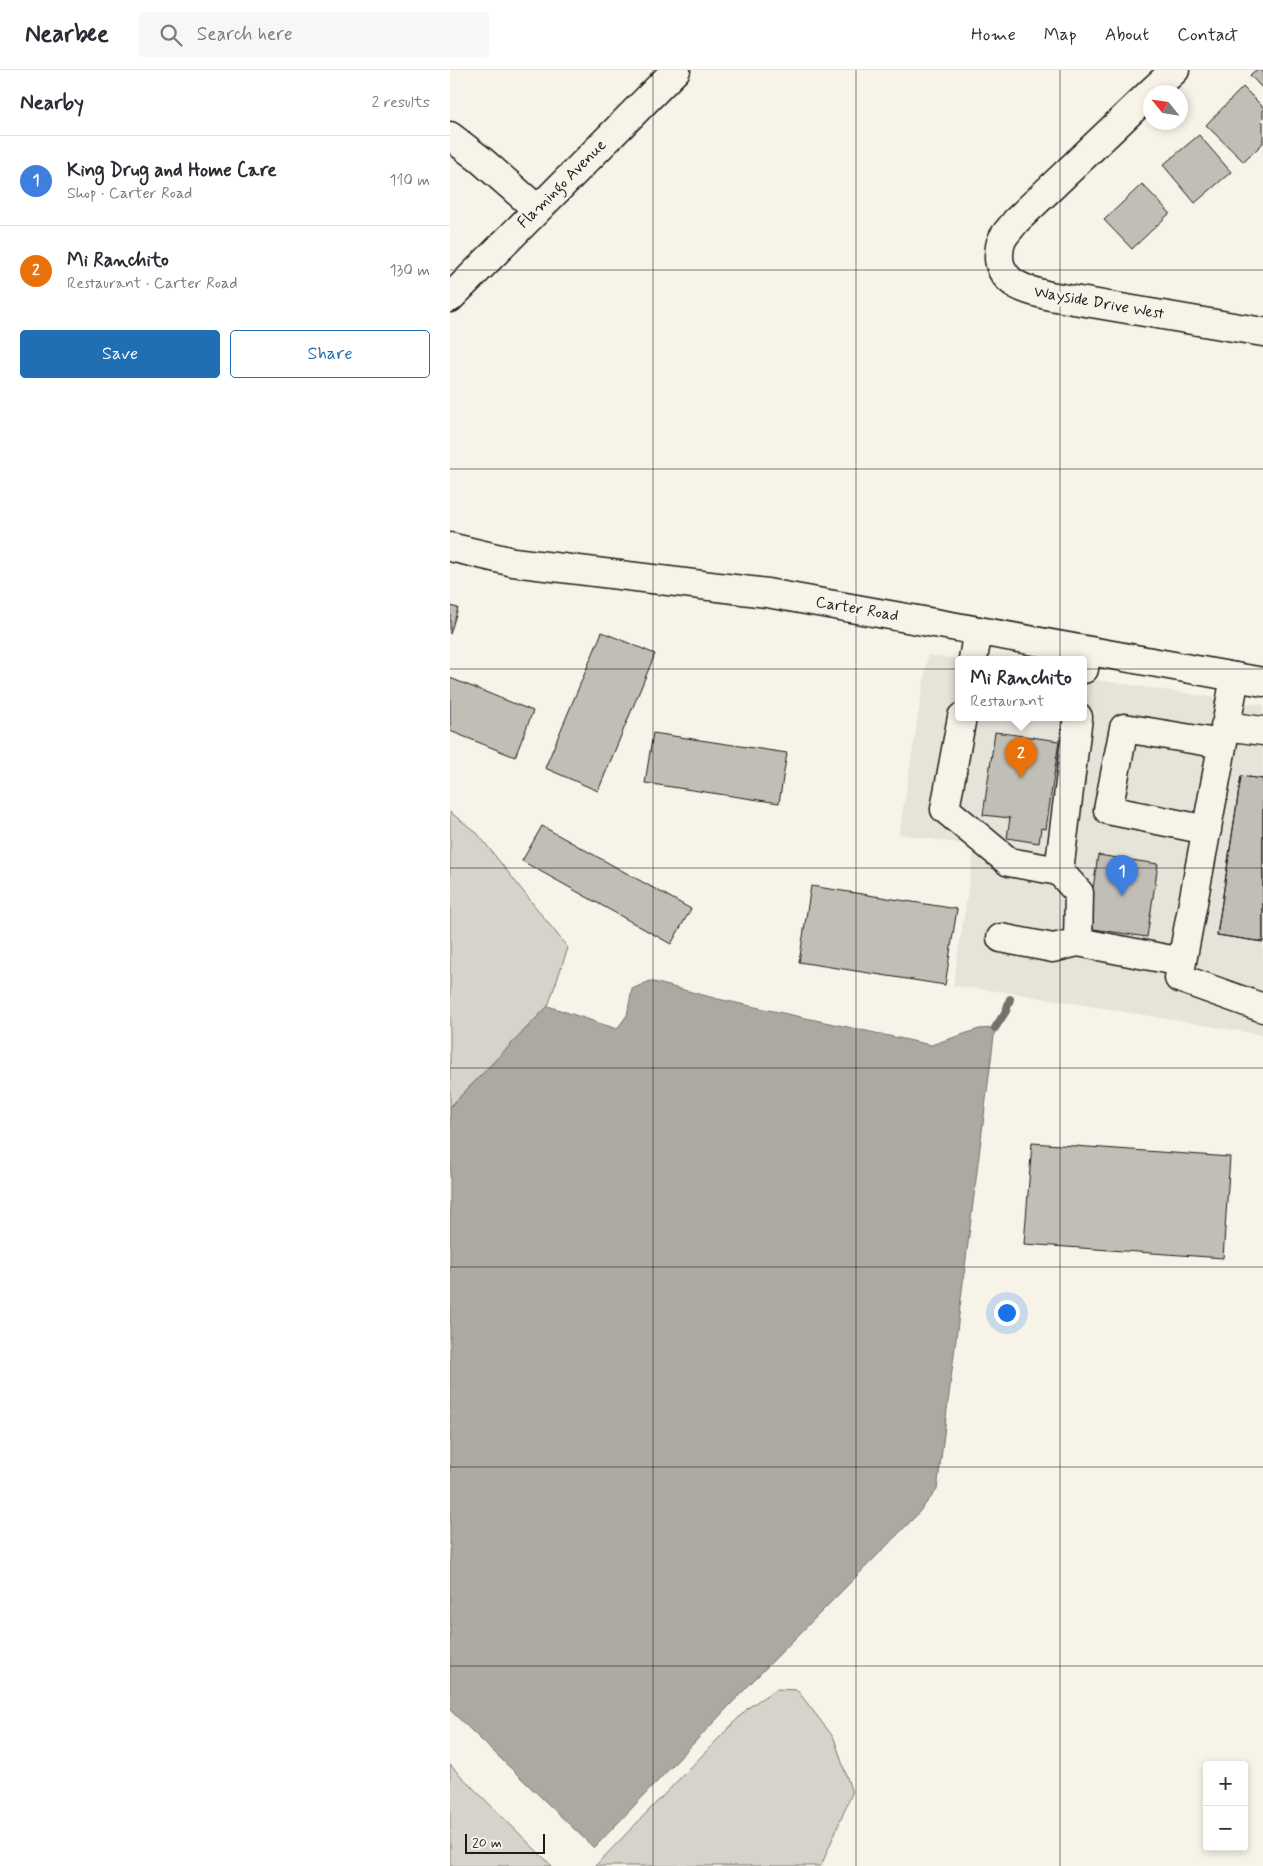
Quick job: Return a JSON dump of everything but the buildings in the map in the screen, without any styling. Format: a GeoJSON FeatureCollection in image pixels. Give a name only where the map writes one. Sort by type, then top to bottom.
{"type":"FeatureCollection","features":[{"type":"Feature","properties":{"kind":"street","name":"Flamingo Avenue"},"geometry":{"type":"LineString","coordinates":[[450,298],[676,70]]}},
{"type":"Feature","properties":{"kind":"street","name":"Wayside Drive West"},"geometry":{"type":"LineString","coordinates":[[1159,85],[1174,70]]}},
{"type":"Feature","properties":{"kind":"street","name":"Wayside Drive West"},"geometry":{"type":"LineString","coordinates":[[1143,101],[1016,221],[1002,239],[998,252],[1000,267],[1010,281],[1027,290],[1050,296],[1263,332]]}},
{"type":"Feature","properties":{"kind":"street"},"geometry":{"type":"LineString","coordinates":[[450,136],[481,160],[537,209]]}},
{"type":"Feature","properties":{"kind":"street","name":"Carter Road"},"geometry":{"type":"LineString","coordinates":[[450,547],[513,562],[767,593],[978,631],[1070,656]]}},
{"type":"Feature","properties":{"kind":"street"},"geometry":{"type":"LineString","coordinates":[[974,656],[978,631]]}},
{"type":"Feature","properties":{"kind":"street","name":"Carter Road"},"geometry":{"type":"LineString","coordinates":[[1087,660],[1263,682]]}},
{"type":"Feature","properties":{"kind":"street"},"geometry":{"type":"LineString","coordinates":[[1234,677],[1179,978],[1263,1008]]}},
{"type":"Feature","properties":{"kind":"street"},"geometry":{"type":"LineString","coordinates":[[961,721],[945,809],[1009,862],[1059,871],[1079,893],[1078,942]]}},
{"type":"Feature","properties":{"kind":"street"},"geometry":{"type":"LineString","coordinates":[[1059,871],[1078,721]]}},
{"type":"Feature","properties":{"kind":"street"},"geometry":{"type":"LineString","coordinates":[[1207,830],[1108,810],[1124,728],[1224,735],[1263,731]]}},
{"type":"Feature","properties":{"kind":"street"},"geometry":{"type":"LineString","coordinates":[[1002,938],[1052,948],[1078,942],[1182,962]]}},
{"type":"Feature","properties":{"kind":"shaded area"},"geometry":{"type":"Polygon","coordinates":[[[928,655],[955,659],[955,721],[1087,721],[1087,678],[1263,705],[1263,1035],[1013,993],[953,986],[975,846],[899,834],[928,655]]]}},
{"type":"Feature","properties":{"kind":"shaded area"},"geometry":{"type":"Polygon","coordinates":[[[450,812],[477,833],[568,948],[548,1006],[450,1107],[450,812]]]}},
{"type":"Feature","properties":{"kind":"shaded area"},"geometry":{"type":"Polygon","coordinates":[[[650,981],[718,999],[931,1045],[979,1029],[995,1028],[937,1490],[915,1517],[751,1683],[594,1848],[450,1710],[450,1107],[548,1006],[617,1029],[627,1015],[632,989],[650,981]]]}},
{"type":"Feature","properties":{"kind":"shaded area"},"geometry":{"type":"Polygon","coordinates":[[[776,1689],[797,1690],[834,1738],[852,1793],[821,1866],[595,1866],[749,1707],[776,1689]]]}},
{"type":"Feature","properties":{"kind":"shaded area"},"geometry":{"type":"Polygon","coordinates":[[[450,1765],[552,1866],[450,1866],[450,1765]]]}},
{"type":"Feature","properties":{"kind":"waterway"},"geometry":{"type":"LineString","coordinates":[[995,1028],[1006,1011],[1010,999]]}},
{"type":"Feature","properties":{"kind":"place","name":"Mi Ranchito"},"geometry":{"type":"Point","coordinates":[1021,778]}},
{"type":"Feature","properties":{"kind":"place","name":"King Drug and Home Care"},"geometry":{"type":"Point","coordinates":[1122,896]}}]}
